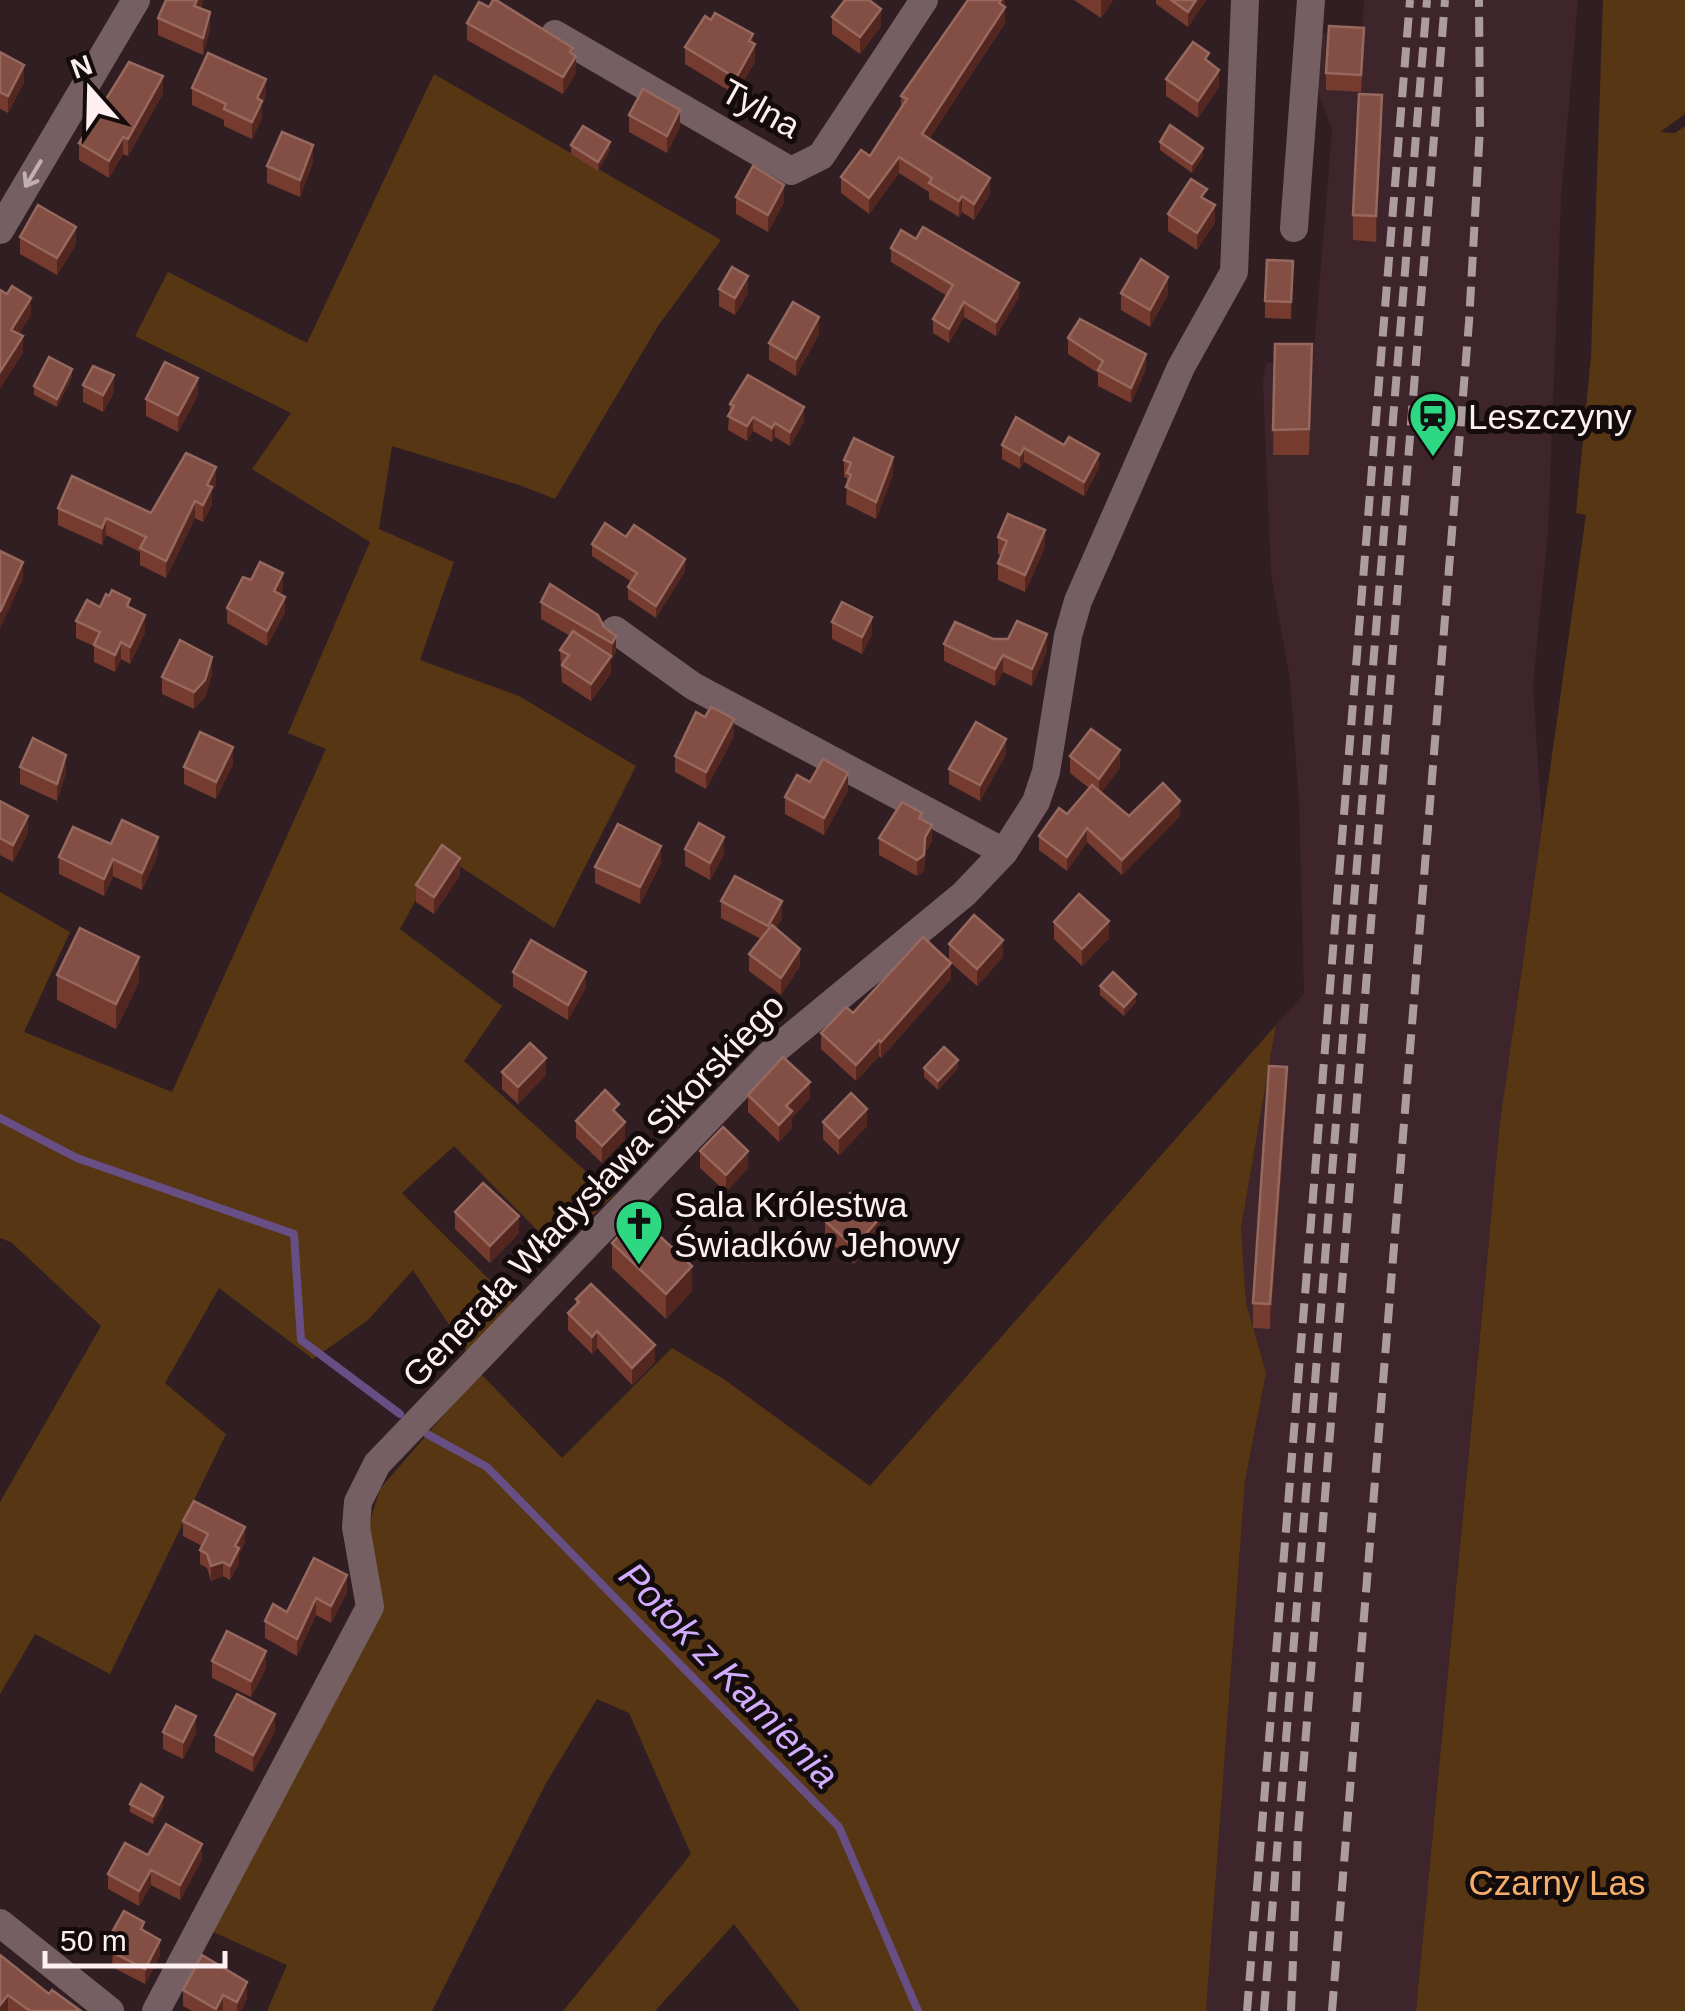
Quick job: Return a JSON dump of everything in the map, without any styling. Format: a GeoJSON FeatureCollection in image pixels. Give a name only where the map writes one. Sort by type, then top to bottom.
{"type":"FeatureCollection","features":[{"type":"Feature","properties":{"kind":"street"},"geometry":{"type":"LineString","coordinates":[[0,230],[136,0]]}},
{"type":"Feature","properties":{"kind":"street","name":"Tylna"},"geometry":{"type":"LineString","coordinates":[[555,34],[791,170],[821,156],[924,0]]}},
{"type":"Feature","properties":{"kind":"street","name":"Generała Władysława Sikorskiego"},"geometry":{"type":"LineString","coordinates":[[156,2011],[370,1607],[356,1527],[358,1502],[377,1464],[770,1055],[964,894],[1004,852],[1036,802],[1046,772],[1068,636],[1078,601],[1181,367],[1234,272],[1246,0]]}},
{"type":"Feature","properties":{"kind":"street"},"geometry":{"type":"LineString","coordinates":[[1294,228],[1310,0]]}},
{"type":"Feature","properties":{"kind":"street"},"geometry":{"type":"LineString","coordinates":[[614,630],[692,686],[1004,852]]}},
{"type":"Feature","properties":{"kind":"street"},"geometry":{"type":"LineString","coordinates":[[0,1923],[110,2011]]}},
{"type":"Feature","properties":{"kind":"shaded area"},"geometry":{"type":"Polygon","coordinates":[[[1364,0],[1578,0],[1561,199],[1548,531],[1533,686],[1542,826],[1486,1266],[1416,2011],[1206,2011],[1245,1481],[1266,1373],[1246,1303],[1241,1228],[1276,1025],[1304,994],[1299,801],[1290,680],[1271,574],[1263,382],[1266,363],[1313,360],[1332,131],[1318,92],[1318,33],[1362,32],[1364,0]]]}},
{"type":"Feature","properties":{"kind":"green space","name":"Czarny Las"},"geometry":{"type":"Polygon","coordinates":[[[1603,0],[1685,0],[1685,114],[1660,132],[1675,133],[1685,126],[1685,2011],[1416,2011],[1500,1123],[1586,515],[1576,513],[1591,356],[1603,0]]]}},
{"type":"Feature","properties":{"kind":"green space"},"geometry":{"type":"Polygon","coordinates":[[[434,74],[721,240],[658,326],[555,499],[392,446],[379,529],[454,562],[420,660],[519,696],[636,766],[554,928],[441,854],[400,929],[502,1006],[464,1061],[613,1196],[557,1250],[454,1146],[402,1193],[513,1303],[467,1352],[413,1270],[368,1320],[313,1359],[219,1288],[165,1383],[226,1434],[110,1674],[35,1634],[0,1694],[0,1502],[101,1326],[11,1242],[0,1238],[0,892],[70,932],[24,1032],[172,1092],[326,749],[288,733],[370,542],[252,469],[291,413],[135,336],[168,272],[307,343],[434,74]]]}},
{"type":"Feature","properties":{"kind":"green space"},"geometry":{"type":"Polygon","coordinates":[[[1276,1025],[1241,1228],[1246,1303],[1266,1373],[1245,1481],[1206,2011],[800,2011],[734,1924],[655,2011],[563,2011],[691,1854],[629,1713],[597,1699],[545,1785],[432,2011],[267,2011],[287,1965],[213,1932],[384,1609],[366,1534],[380,1489],[480,1373],[562,1458],[672,1348],[725,1380],[870,1486],[1276,1025]]]}},
{"type":"Feature","properties":{"kind":"building"},"geometry":{"type":"Polygon","coordinates":[[[166,0],[197,0],[194,6],[210,12],[203,38],[158,18],[166,0]]]}},
{"type":"Feature","properties":{"kind":"building"},"geometry":{"type":"Polygon","coordinates":[[[493,0],[573,48],[570,52],[576,56],[563,77],[467,23],[479,2],[489,7],[493,0]]]}},
{"type":"Feature","properties":{"kind":"building"},"geometry":{"type":"Polygon","coordinates":[[[845,0],[869,0],[881,9],[860,37],[832,17],[845,0]]]}},
{"type":"Feature","properties":{"kind":"building"},"geometry":{"type":"Polygon","coordinates":[[[968,0],[1001,0],[999,3],[1005,7],[922,134],[990,178],[974,204],[962,196],[959,201],[929,183],[932,178],[899,157],[869,198],[841,177],[861,150],[870,156],[907,99],[901,96],[968,0]]]}},
{"type":"Feature","properties":{"kind":"building"},"geometry":{"type":"Polygon","coordinates":[[[1171,0],[1196,0],[1188,12],[1171,0]]]}},
{"type":"Feature","properties":{"kind":"building"},"geometry":{"type":"Polygon","coordinates":[[[715,13],[753,34],[749,41],[755,44],[736,78],[685,47],[705,16],[711,20],[715,13]]]}},
{"type":"Feature","properties":{"kind":"building"},"geometry":{"type":"Polygon","coordinates":[[[1329,26],[1364,28],[1361,75],[1326,73],[1329,26]]]}},
{"type":"Feature","properties":{"kind":"building"},"geometry":{"type":"Polygon","coordinates":[[[1193,42],[1209,53],[1205,59],[1219,70],[1198,101],[1166,79],[1193,42]]]}},
{"type":"Feature","properties":{"kind":"building"},"geometry":{"type":"Polygon","coordinates":[[[0,52],[24,65],[8,96],[0,92],[0,52]]]}},
{"type":"Feature","properties":{"kind":"building"},"geometry":{"type":"Polygon","coordinates":[[[208,53],[266,79],[257,98],[262,101],[252,122],[192,88],[208,53]]]}},
{"type":"Feature","properties":{"kind":"building"},"geometry":{"type":"Polygon","coordinates":[[[129,62],[163,76],[128,139],[123,137],[109,161],[79,143],[129,62]]]}},
{"type":"Feature","properties":{"kind":"building"},"geometry":{"type":"Polygon","coordinates":[[[643,89],[680,110],[667,136],[629,115],[643,89]]]}},
{"type":"Feature","properties":{"kind":"building"},"geometry":{"type":"Polygon","coordinates":[[[1359,94],[1382,95],[1376,216],[1353,215],[1359,94]]]}},
{"type":"Feature","properties":{"kind":"building"},"geometry":{"type":"Polygon","coordinates":[[[1170,125],[1203,148],[1192,164],[1160,142],[1170,125]]]}},
{"type":"Feature","properties":{"kind":"building"},"geometry":{"type":"Polygon","coordinates":[[[583,126],[610,142],[598,162],[571,145],[583,126]]]}},
{"type":"Feature","properties":{"kind":"building"},"geometry":{"type":"Polygon","coordinates":[[[282,132],[313,145],[300,180],[267,166],[282,132]]]}},
{"type":"Feature","properties":{"kind":"building"},"geometry":{"type":"Polygon","coordinates":[[[753,166],[784,185],[768,215],[736,197],[753,166]]]}},
{"type":"Feature","properties":{"kind":"building"},"geometry":{"type":"Polygon","coordinates":[[[1191,179],[1207,189],[1201,197],[1215,205],[1197,233],[1168,214],[1191,179]]]}},
{"type":"Feature","properties":{"kind":"building"},"geometry":{"type":"Polygon","coordinates":[[[38,205],[76,227],[57,258],[20,237],[38,205]]]}},
{"type":"Feature","properties":{"kind":"building"},"geometry":{"type":"Polygon","coordinates":[[[923,227],[1019,283],[996,322],[964,302],[949,329],[933,319],[953,285],[891,248],[901,230],[916,239],[923,227]]]}},
{"type":"Feature","properties":{"kind":"building"},"geometry":{"type":"Polygon","coordinates":[[[1141,259],[1168,277],[1150,310],[1121,293],[1141,259]]]}},
{"type":"Feature","properties":{"kind":"building"},"geometry":{"type":"Polygon","coordinates":[[[1267,260],[1293,261],[1291,302],[1265,301],[1267,260]]]}},
{"type":"Feature","properties":{"kind":"building"},"geometry":{"type":"Polygon","coordinates":[[[732,267],[748,276],[735,298],[719,289],[732,267]]]}},
{"type":"Feature","properties":{"kind":"building"},"geometry":{"type":"Polygon","coordinates":[[[12,286],[31,298],[11,330],[23,336],[0,372],[0,290],[7,294],[12,286]]]}},
{"type":"Feature","properties":{"kind":"building"},"geometry":{"type":"Polygon","coordinates":[[[793,302],[819,317],[796,359],[769,343],[793,302]]]}},
{"type":"Feature","properties":{"kind":"building"},"geometry":{"type":"Polygon","coordinates":[[[1080,319],[1146,354],[1131,388],[1098,370],[1103,361],[1068,338],[1080,319]]]}},
{"type":"Feature","properties":{"kind":"building"},"geometry":{"type":"Polygon","coordinates":[[[1275,344],[1312,344],[1309,429],[1273,430],[1275,344]]]}},
{"type":"Feature","properties":{"kind":"building"},"geometry":{"type":"Polygon","coordinates":[[[49,357],[72,369],[57,399],[34,386],[49,357]]]}},
{"type":"Feature","properties":{"kind":"building"},"geometry":{"type":"Polygon","coordinates":[[[165,362],[198,378],[178,415],[146,399],[165,362]]]}},
{"type":"Feature","properties":{"kind":"building"},"geometry":{"type":"Polygon","coordinates":[[[93,366],[114,375],[103,395],[83,385],[93,366]]]}},
{"type":"Feature","properties":{"kind":"building"},"geometry":{"type":"Polygon","coordinates":[[[748,375],[804,407],[790,432],[775,423],[772,428],[753,417],[747,426],[728,416],[734,406],[730,404],[748,375]]]}},
{"type":"Feature","properties":{"kind":"building"},"geometry":{"type":"Polygon","coordinates":[[[1016,417],[1064,445],[1069,437],[1099,454],[1084,482],[1024,448],[1020,455],[1002,445],[1016,417]]]}},
{"type":"Feature","properties":{"kind":"building"},"geometry":{"type":"Polygon","coordinates":[[[854,438],[893,457],[876,502],[846,487],[851,463],[844,460],[854,438]]]}},
{"type":"Feature","properties":{"kind":"building"},"geometry":{"type":"Polygon","coordinates":[[[186,453],[216,467],[203,505],[195,501],[166,561],[140,548],[146,537],[106,518],[102,528],[58,508],[72,476],[151,513],[186,453]]]}},
{"type":"Feature","properties":{"kind":"building"},"geometry":{"type":"Polygon","coordinates":[[[1008,514],[1045,530],[1025,575],[998,563],[1007,541],[998,537],[1008,514]]]}},
{"type":"Feature","properties":{"kind":"building"},"geometry":{"type":"Polygon","coordinates":[[[605,523],[626,537],[634,525],[685,559],[656,606],[628,587],[637,573],[592,544],[605,523]]]}},
{"type":"Feature","properties":{"kind":"building"},"geometry":{"type":"Polygon","coordinates":[[[0,551],[23,562],[0,612],[0,551]]]}},
{"type":"Feature","properties":{"kind":"building"},"geometry":{"type":"Polygon","coordinates":[[[260,562],[283,573],[274,591],[285,597],[267,631],[227,608],[243,577],[251,580],[260,562]]]}},
{"type":"Feature","properties":{"kind":"building"},"geometry":{"type":"Polygon","coordinates":[[[550,584],[598,615],[604,627],[616,636],[612,643],[541,602],[550,584]]]}},
{"type":"Feature","properties":{"kind":"building"},"geometry":{"type":"Polygon","coordinates":[[[112,590],[130,599],[127,606],[145,615],[130,647],[121,642],[115,655],[94,645],[100,632],[76,621],[87,600],[100,607],[112,590]]]}},
{"type":"Feature","properties":{"kind":"building"},"geometry":{"type":"Polygon","coordinates":[[[842,602],[872,617],[862,637],[832,622],[842,602]]]}},
{"type":"Feature","properties":{"kind":"building"},"geometry":{"type":"Polygon","coordinates":[[[1017,621],[1047,634],[1032,669],[1003,655],[995,669],[944,644],[955,622],[993,639],[1008,639],[1017,621]]]}},
{"type":"Feature","properties":{"kind":"building"},"geometry":{"type":"Polygon","coordinates":[[[573,631],[611,656],[591,684],[562,665],[569,655],[560,650],[573,631]]]}},
{"type":"Feature","properties":{"kind":"building"},"geometry":{"type":"Polygon","coordinates":[[[180,640],[212,657],[205,680],[194,692],[162,677],[180,640]]]}},
{"type":"Feature","properties":{"kind":"building"},"geometry":{"type":"Polygon","coordinates":[[[711,707],[734,719],[706,772],[675,756],[696,712],[705,717],[711,707]]]}},
{"type":"Feature","properties":{"kind":"building"},"geometry":{"type":"Polygon","coordinates":[[[976,722],[1006,739],[980,785],[949,769],[976,722]]]}},
{"type":"Feature","properties":{"kind":"building"},"geometry":{"type":"Polygon","coordinates":[[[1091,729],[1120,750],[1099,779],[1070,756],[1091,729]]]}},
{"type":"Feature","properties":{"kind":"building"},"geometry":{"type":"Polygon","coordinates":[[[200,732],[233,747],[216,782],[184,767],[200,732]]]}},
{"type":"Feature","properties":{"kind":"building"},"geometry":{"type":"Polygon","coordinates":[[[33,738],[66,755],[57,784],[20,767],[33,738]]]}},
{"type":"Feature","properties":{"kind":"building"},"geometry":{"type":"Polygon","coordinates":[[[823,759],[848,773],[824,818],[785,797],[797,775],[810,782],[823,759]]]}},
{"type":"Feature","properties":{"kind":"building"},"geometry":{"type":"Polygon","coordinates":[[[1163,783],[1180,801],[1122,860],[1087,828],[1067,857],[1039,836],[1059,808],[1067,814],[1092,785],[1129,816],[1163,783]]]}},
{"type":"Feature","properties":{"kind":"building"},"geometry":{"type":"Polygon","coordinates":[[[0,801],[28,816],[13,845],[0,838],[0,801]]]}},
{"type":"Feature","properties":{"kind":"building"},"geometry":{"type":"Polygon","coordinates":[[[902,802],[922,813],[919,818],[932,825],[925,837],[924,855],[917,860],[879,838],[902,802]]]}},
{"type":"Feature","properties":{"kind":"building"},"geometry":{"type":"Polygon","coordinates":[[[122,820],[158,837],[142,873],[113,859],[104,879],[59,857],[73,827],[111,844],[122,820]]]}},
{"type":"Feature","properties":{"kind":"building"},"geometry":{"type":"Polygon","coordinates":[[[699,823],[724,837],[710,863],[685,849],[699,823]]]}},
{"type":"Feature","properties":{"kind":"building"},"geometry":{"type":"Polygon","coordinates":[[[618,824],[661,846],[640,887],[595,867],[618,824]]]}},
{"type":"Feature","properties":{"kind":"building"},"geometry":{"type":"Polygon","coordinates":[[[442,845],[460,858],[434,897],[416,885],[442,845]]]}},
{"type":"Feature","properties":{"kind":"building"},"geometry":{"type":"Polygon","coordinates":[[[735,876],[782,901],[768,926],[721,901],[735,876]]]}},
{"type":"Feature","properties":{"kind":"building"},"geometry":{"type":"Polygon","coordinates":[[[1079,894],[1109,921],[1082,949],[1054,922],[1079,894]]]}},
{"type":"Feature","properties":{"kind":"building"},"geometry":{"type":"Polygon","coordinates":[[[974,915],[1003,940],[977,969],[949,944],[974,915]]]}},
{"type":"Feature","properties":{"kind":"building"},"geometry":{"type":"Polygon","coordinates":[[[772,925],[800,949],[781,978],[749,954],[772,925]]]}},
{"type":"Feature","properties":{"kind":"building"},"geometry":{"type":"Polygon","coordinates":[[[80,928],[139,957],[116,1004],[57,975],[80,928]]]}},
{"type":"Feature","properties":{"kind":"building"},"geometry":{"type":"Polygon","coordinates":[[[923,937],[951,963],[856,1065],[821,1033],[846,1007],[853,1013],[923,937]]]}},
{"type":"Feature","properties":{"kind":"building"},"geometry":{"type":"Polygon","coordinates":[[[531,940],[586,972],[568,1005],[513,972],[531,940]]]}},
{"type":"Feature","properties":{"kind":"building"},"geometry":{"type":"Polygon","coordinates":[[[1113,972],[1136,994],[1124,1007],[1100,986],[1113,972]]]}},
{"type":"Feature","properties":{"kind":"building"},"geometry":{"type":"Polygon","coordinates":[[[530,1043],[546,1058],[518,1087],[502,1072],[530,1043]]]}},
{"type":"Feature","properties":{"kind":"building"},"geometry":{"type":"Polygon","coordinates":[[[944,1047],[958,1060],[938,1081],[924,1068],[944,1047]]]}},
{"type":"Feature","properties":{"kind":"building"},"geometry":{"type":"Polygon","coordinates":[[[783,1057],[810,1082],[786,1106],[792,1111],[779,1125],[748,1095],[783,1057]]]}},
{"type":"Feature","properties":{"kind":"building"},"geometry":{"type":"Polygon","coordinates":[[[1269,1066],[1287,1067],[1270,1304],[1253,1303],[1269,1066]]]}},
{"type":"Feature","properties":{"kind":"building"},"geometry":{"type":"Polygon","coordinates":[[[605,1090],[619,1104],[613,1110],[625,1122],[602,1146],[576,1121],[605,1090]]]}},
{"type":"Feature","properties":{"kind":"building"},"geometry":{"type":"Polygon","coordinates":[[[851,1093],[867,1109],[839,1138],[823,1122],[851,1093]]]}},
{"type":"Feature","properties":{"kind":"building"},"geometry":{"type":"Polygon","coordinates":[[[723,1127],[748,1151],[726,1175],[700,1151],[723,1127]]]}},
{"type":"Feature","properties":{"kind":"building"},"geometry":{"type":"Polygon","coordinates":[[[483,1183],[519,1216],[490,1246],[455,1212],[483,1183]]]}},
{"type":"Feature","properties":{"kind":"building"},"geometry":{"type":"Polygon","coordinates":[[[850,1193],[880,1218],[854,1247],[825,1221],[850,1193]]]}},
{"type":"Feature","properties":{"kind":"building"},"geometry":{"type":"Polygon","coordinates":[[[638,1216],[692,1266],[666,1294],[612,1243],[638,1216]]]}},
{"type":"Feature","properties":{"kind":"building"},"geometry":{"type":"Polygon","coordinates":[[[591,1284],[655,1345],[632,1368],[597,1331],[592,1337],[568,1313],[591,1284]]]}},
{"type":"Feature","properties":{"kind":"building"},"geometry":{"type":"Polygon","coordinates":[[[194,1501],[245,1527],[230,1566],[223,1562],[211,1566],[207,1554],[200,1550],[208,1534],[183,1521],[194,1501]]]}},
{"type":"Feature","properties":{"kind":"building"},"geometry":{"type":"Polygon","coordinates":[[[314,1558],[347,1575],[331,1606],[316,1598],[297,1639],[265,1621],[273,1604],[287,1612],[314,1558]]]}},
{"type":"Feature","properties":{"kind":"building"},"geometry":{"type":"Polygon","coordinates":[[[227,1631],[266,1651],[251,1681],[212,1661],[227,1631]]]}},
{"type":"Feature","properties":{"kind":"building"},"geometry":{"type":"Polygon","coordinates":[[[237,1694],[275,1714],[253,1755],[215,1735],[237,1694]]]}},
{"type":"Feature","properties":{"kind":"building"},"geometry":{"type":"Polygon","coordinates":[[[176,1706],[196,1716],[183,1742],[163,1732],[176,1706]]]}},
{"type":"Feature","properties":{"kind":"building"},"geometry":{"type":"Polygon","coordinates":[[[141,1784],[163,1797],[153,1816],[130,1804],[141,1784]]]}},
{"type":"Feature","properties":{"kind":"building"},"geometry":{"type":"Polygon","coordinates":[[[166,1824],[202,1844],[180,1885],[151,1870],[139,1891],[108,1874],[125,1843],[148,1855],[166,1824]]]}},
{"type":"Feature","properties":{"kind":"building"},"geometry":{"type":"Polygon","coordinates":[[[124,1911],[144,1922],[141,1929],[160,1940],[145,1969],[112,1952],[120,1939],[111,1934],[124,1911]]]}},
{"type":"Feature","properties":{"kind":"building"},"geometry":{"type":"Polygon","coordinates":[[[0,1955],[49,1994],[52,1990],[81,2011],[30,2011],[8,1995],[0,2005],[0,1955]]]}},
{"type":"Feature","properties":{"kind":"building"},"geometry":{"type":"Polygon","coordinates":[[[202,1955],[247,1982],[237,2002],[223,1995],[216,2009],[183,1990],[202,1955]]]}},
{"type":"Feature","properties":{"kind":"waterway","name":"Potok z Kamienia"},"geometry":{"type":"LineString","coordinates":[[0,1118],[77,1158],[294,1234],[301,1340],[400,1414]]}},
{"type":"Feature","properties":{"kind":"waterway","name":"Potok z Kamienia"},"geometry":{"type":"LineString","coordinates":[[427,1434],[487,1467],[839,1827],[918,2011]]}},
{"type":"Feature","properties":{"kind":"railway"},"geometry":{"type":"LineString","coordinates":[[1247,2011],[1410,0]]}},
{"type":"Feature","properties":{"kind":"railway"},"geometry":{"type":"LineString","coordinates":[[1264,2011],[1427,0]]}},
{"type":"Feature","properties":{"kind":"railway"},"geometry":{"type":"LineString","coordinates":[[1291,2011],[1298,1833],[1445,0]]}},
{"type":"Feature","properties":{"kind":"railway"},"geometry":{"type":"LineString","coordinates":[[1332,2011],[1469,322],[1480,128],[1479,0]]}},
{"type":"Feature","properties":{"kind":"place","name":"Leszczyny"},"geometry":{"type":"Point","coordinates":[1433,458]}},
{"type":"Feature","properties":{"kind":"place","name":"Sala Królestwa Świadków Jehowy"},"geometry":{"type":"Point","coordinates":[639,1266]}}]}
